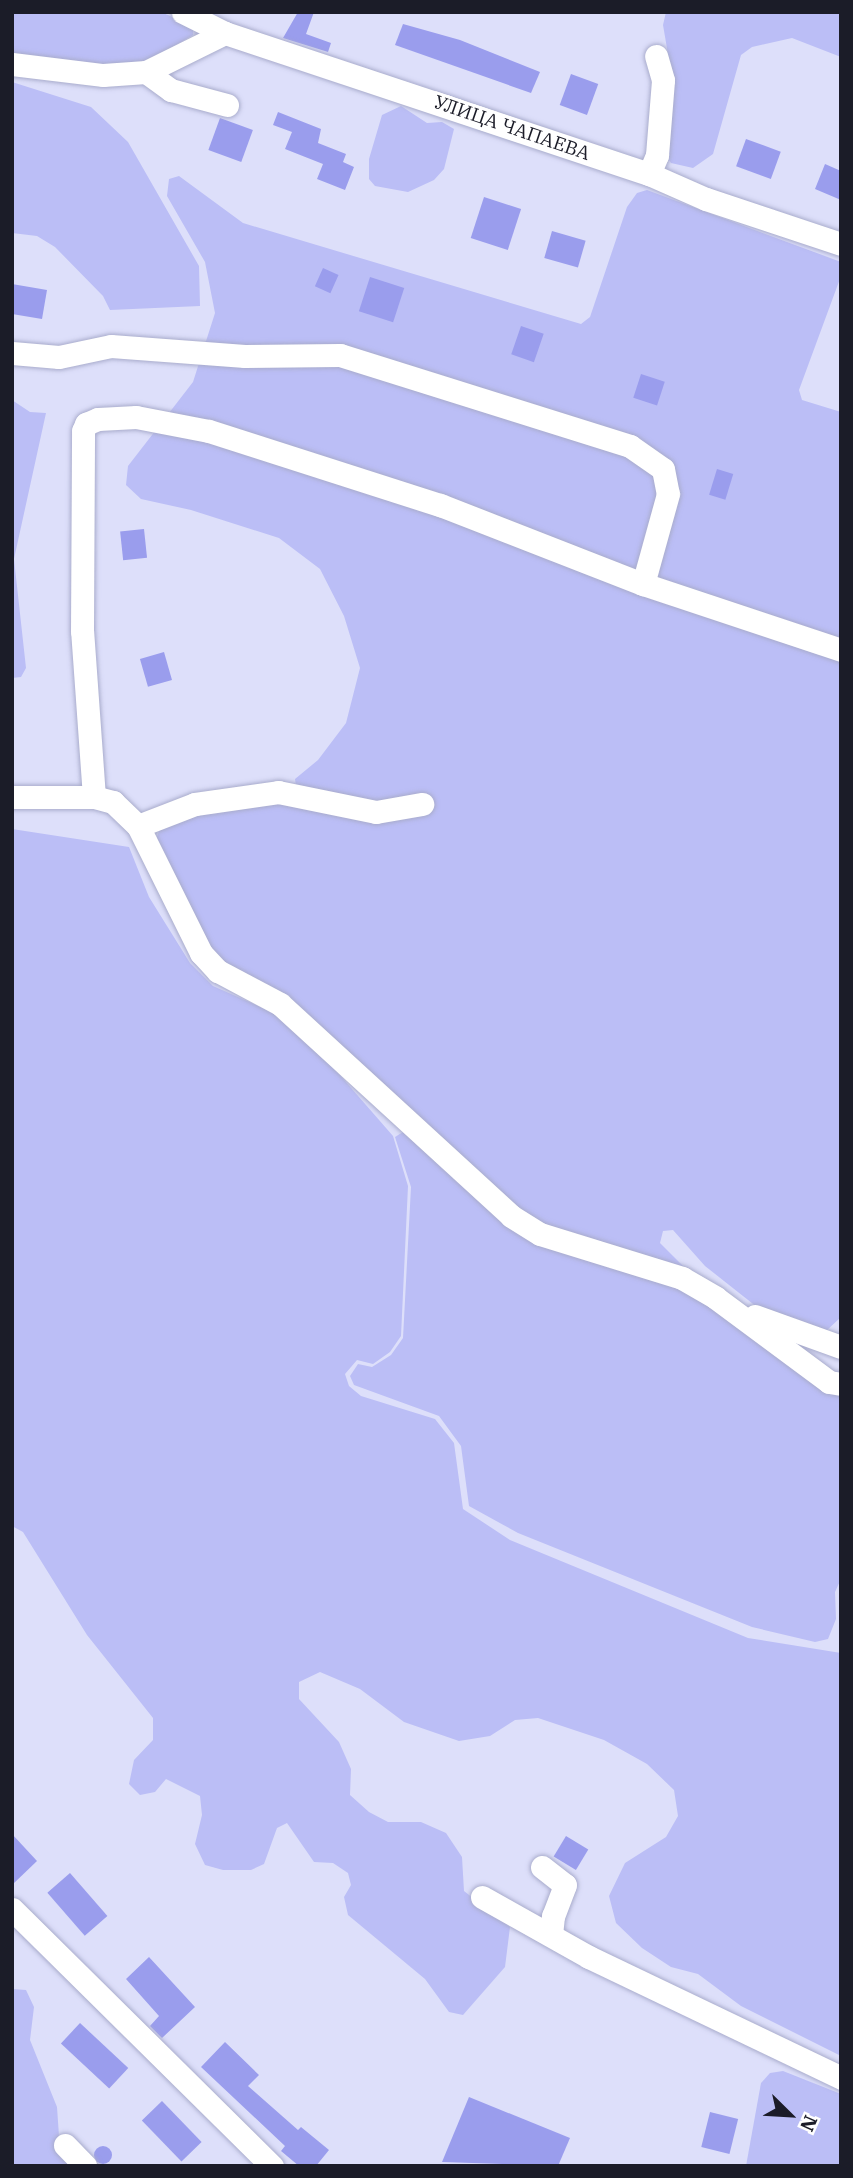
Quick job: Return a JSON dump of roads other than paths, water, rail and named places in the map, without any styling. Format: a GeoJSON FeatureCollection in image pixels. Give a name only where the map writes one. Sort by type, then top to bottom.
{"type":"FeatureCollection","features":[{"type":"Feature","properties":{"kind":"street","name":"УЛИЦА ЧАПАЕВА"},"geometry":{"type":"LineString","coordinates":[[183,12],[225,33],[649,174],[706,199],[841,244]]}},
{"type":"Feature","properties":{"kind":"street"},"geometry":{"type":"LineString","coordinates":[[12,64],[103,75],[146,72],[225,33]]}},
{"type":"Feature","properties":{"kind":"street"},"geometry":{"type":"LineString","coordinates":[[649,174],[657,155],[663,80],[656,56]]}},
{"type":"Feature","properties":{"kind":"street"},"geometry":{"type":"LineString","coordinates":[[146,72],[171,90],[227,105]]}},
{"type":"Feature","properties":{"kind":"street"},"geometry":{"type":"LineString","coordinates":[[12,353],[59,357],[111,346],[245,356],[341,355],[630,446],[663,469],[668,494],[643,584]]}},
{"type":"Feature","properties":{"kind":"street"},"geometry":{"type":"LineString","coordinates":[[94,797],[82,631],[86,424],[136,417],[209,431],[440,505],[643,584],[841,650]]}},
{"type":"Feature","properties":{"kind":"street"},"geometry":{"type":"LineString","coordinates":[[138,826],[195,804],[278,792],[376,812],[422,804]]}},
{"type":"Feature","properties":{"kind":"street"},"geometry":{"type":"LineString","coordinates":[[12,797],[94,797],[113,802],[138,826],[201,953],[218,971],[280,1004],[511,1216],[540,1234],[682,1279],[716,1298],[805,1365],[841,1384]]}},
{"type":"Feature","properties":{"kind":"street"},"geometry":{"type":"LineString","coordinates":[[716,1298],[841,1347]]}},
{"type":"Feature","properties":{"kind":"street"},"geometry":{"type":"LineString","coordinates":[[542,1867],[565,1885],[552,1916],[551,1935]]}},
{"type":"Feature","properties":{"kind":"street"},"geometry":{"type":"LineString","coordinates":[[482,1896],[551,1935],[841,2078]]}},
{"type":"Feature","properties":{"kind":"street"},"geometry":{"type":"LineString","coordinates":[[12,1909],[272,2166]]}},
{"type":"Feature","properties":{"kind":"street"},"geometry":{"type":"LineString","coordinates":[[65,2145],[85,2166]]}}]}
